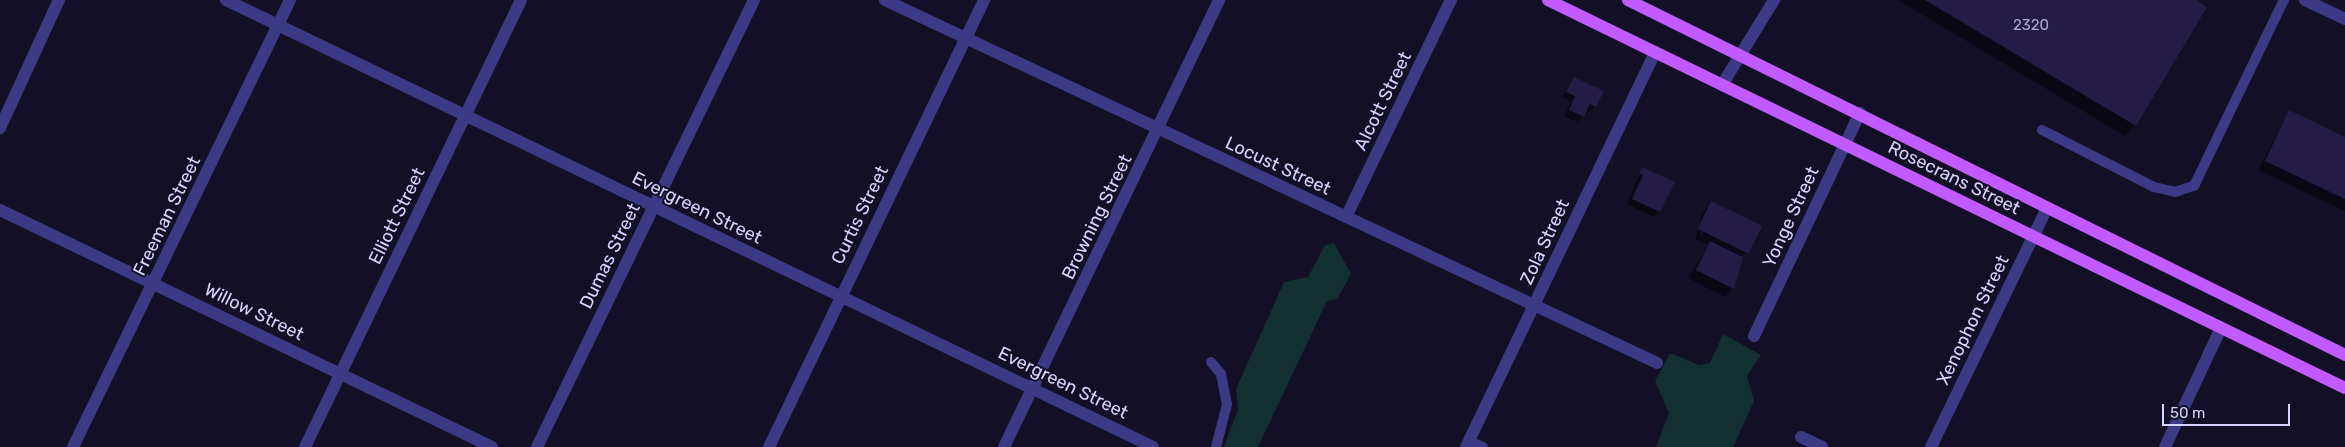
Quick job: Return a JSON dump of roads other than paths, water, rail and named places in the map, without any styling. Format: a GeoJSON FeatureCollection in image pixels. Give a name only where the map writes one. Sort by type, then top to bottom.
{"type":"FeatureCollection","features":[{"type":"Feature","properties":{"kind":"main road","name":"Rosecrans Street"},"geometry":{"type":"LineString","coordinates":[[1548,0],[2345,388]]}},
{"type":"Feature","properties":{"kind":"main road","name":"Rosecrans Street"},"geometry":{"type":"LineString","coordinates":[[1628,0],[1860,113],[2047,208],[2345,355]]}},
{"type":"Feature","properties":{"kind":"street"},"geometry":{"type":"LineString","coordinates":[[0,128],[59,0]]}},
{"type":"Feature","properties":{"kind":"street","name":"Evergreen Street"},"geometry":{"type":"LineString","coordinates":[[226,0],[1153,447]]}},
{"type":"Feature","properties":{"kind":"street","name":"Freeman Street"},"geometry":{"type":"LineString","coordinates":[[72,447],[155,282],[290,0]]}},
{"type":"Feature","properties":{"kind":"street","name":"Elliott Street"},"geometry":{"type":"LineString","coordinates":[[305,447],[521,0]]}},
{"type":"Feature","properties":{"kind":"street","name":"Dumas Street"},"geometry":{"type":"LineString","coordinates":[[536,447],[754,0]]}},
{"type":"Feature","properties":{"kind":"street","name":"Locust Street"},"geometry":{"type":"LineString","coordinates":[[885,0],[1657,363]]}},
{"type":"Feature","properties":{"kind":"street","name":"Curtis Street"},"geometry":{"type":"LineString","coordinates":[[769,447],[984,0]]}},
{"type":"Feature","properties":{"kind":"street","name":"Browning Street"},"geometry":{"type":"LineString","coordinates":[[1004,447],[1160,130],[1219,0]]}},
{"type":"Feature","properties":{"kind":"street","name":"Alcott Street"},"geometry":{"type":"LineString","coordinates":[[1346,217],[1451,0]]}},
{"type":"Feature","properties":{"kind":"street"},"geometry":{"type":"LineString","coordinates":[[1722,85],[1774,0]]}},
{"type":"Feature","properties":{"kind":"street"},"geometry":{"type":"LineString","coordinates":[[2305,0],[2345,19]]}},
{"type":"Feature","properties":{"kind":"street","name":"Zola Street"},"geometry":{"type":"LineString","coordinates":[[1468,444],[1655,52]]}},
{"type":"Feature","properties":{"kind":"street","name":"Yonge Street"},"geometry":{"type":"LineString","coordinates":[[1754,336],[1860,113]]}},
{"type":"Feature","properties":{"kind":"street","name":"Xenophon Street"},"geometry":{"type":"LineString","coordinates":[[1930,447],[2047,208]]}},
{"type":"Feature","properties":{"kind":"street","name":"Willow Street"},"geometry":{"type":"LineString","coordinates":[[0,210],[155,282],[492,447]]}},
{"type":"Feature","properties":{"kind":"street"},"geometry":{"type":"LineString","coordinates":[[2165,447],[2221,328]]}},
{"type":"Feature","properties":{"kind":"street"},"geometry":{"type":"LineString","coordinates":[[1801,437],[1822,447]]}},
{"type":"Feature","properties":{"kind":"lane"},"geometry":{"type":"LineString","coordinates":[[2042,130],[2154,187],[2175,192],[2194,186],[2284,0]]}},
{"type":"Feature","properties":{"kind":"lane"},"geometry":{"type":"LineString","coordinates":[[1211,362],[1221,374],[1227,404],[1216,447]]}},
{"type":"Feature","properties":{"kind":"lane"},"geometry":{"type":"LineString","coordinates":[[1468,444],[1483,447]]}}]}
